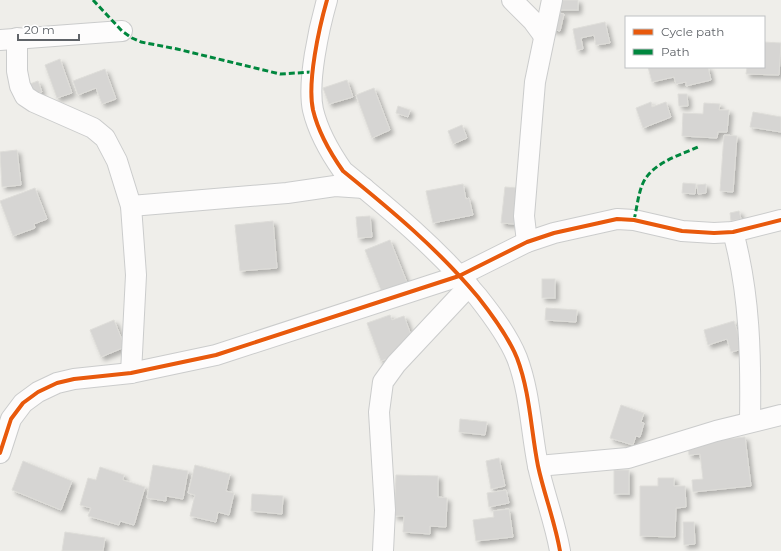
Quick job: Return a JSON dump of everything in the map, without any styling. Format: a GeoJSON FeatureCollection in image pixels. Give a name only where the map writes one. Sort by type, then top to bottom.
{"type":"FeatureCollection","features":[{"type":"Feature","properties":{"kind":"street"},"geometry":{"type":"LineString","coordinates":[[327,0],[312,72],[313,110],[333,157],[343,171],[421,236],[464,281],[490,312],[510,342],[518,360],[538,466],[560,551]]}},
{"type":"Feature","properties":{"kind":"street"},"geometry":{"type":"LineString","coordinates":[[512,0],[533,21],[544,36]]}},
{"type":"Feature","properties":{"kind":"street"},"geometry":{"type":"LineString","coordinates":[[527,242],[524,216],[535,82],[552,0]]}},
{"type":"Feature","properties":{"kind":"street"},"geometry":{"type":"LineString","coordinates":[[122,30],[8,39],[20,86],[25,96],[34,102],[93,128],[105,138],[117,161],[131,206],[136,274],[131,373]]}},
{"type":"Feature","properties":{"kind":"street"},"geometry":{"type":"LineString","coordinates":[[131,206],[287,193],[335,186],[364,188]]}},
{"type":"Feature","properties":{"kind":"street"},"geometry":{"type":"LineString","coordinates":[[0,453],[11,419],[23,403],[38,392],[57,383],[74,379],[131,373],[216,355],[464,281],[527,242],[617,219],[634,220],[682,231],[714,233],[733,232],[781,220]]}},
{"type":"Feature","properties":{"kind":"street"},"geometry":{"type":"LineString","coordinates":[[733,232],[738,252],[748,314],[750,421]]}},
{"type":"Feature","properties":{"kind":"street"},"geometry":{"type":"LineString","coordinates":[[383,551],[385,510],[379,412],[383,382],[464,281]]}},
{"type":"Feature","properties":{"kind":"street"},"geometry":{"type":"LineString","coordinates":[[538,466],[628,458],[750,421],[781,415]]}},
{"type":"Feature","properties":{"kind":"building"},"geometry":{"type":"Polygon","coordinates":[[[556,0],[578,0],[578,10],[556,10],[556,0]]]}},
{"type":"Feature","properties":{"kind":"building"},"geometry":{"type":"Polygon","coordinates":[[[554,12],[564,14],[560,31],[550,29],[554,12]]]}},
{"type":"Feature","properties":{"kind":"building"},"geometry":{"type":"Polygon","coordinates":[[[605,22],[610,43],[596,45],[594,35],[581,38],[583,49],[577,50],[573,29],[605,22]]]}},
{"type":"Feature","properties":{"kind":"building"},"geometry":{"type":"Polygon","coordinates":[[[765,42],[781,43],[779,75],[746,74],[747,68],[765,68],[765,42]]]}},
{"type":"Feature","properties":{"kind":"building"},"geometry":{"type":"Polygon","coordinates":[[[60,59],[72,93],[57,98],[45,65],[60,59]]]}},
{"type":"Feature","properties":{"kind":"building"},"geometry":{"type":"Polygon","coordinates":[[[648,68],[708,68],[711,80],[686,86],[686,82],[676,84],[674,77],[652,82],[648,68]]]}},
{"type":"Feature","properties":{"kind":"building"},"geometry":{"type":"Polygon","coordinates":[[[105,69],[116,99],[102,104],[96,88],[78,95],[73,81],[105,69]]]}},
{"type":"Feature","properties":{"kind":"building"},"geometry":{"type":"Polygon","coordinates":[[[347,80],[353,97],[329,104],[323,88],[347,80]]]}},
{"type":"Feature","properties":{"kind":"building"},"geometry":{"type":"Polygon","coordinates":[[[38,81],[42,92],[31,95],[27,85],[38,81]]]}},
{"type":"Feature","properties":{"kind":"building"},"geometry":{"type":"Polygon","coordinates":[[[374,88],[390,130],[372,138],[356,95],[374,88]]]}},
{"type":"Feature","properties":{"kind":"building"},"geometry":{"type":"Polygon","coordinates":[[[678,94],[687,94],[688,106],[679,106],[678,94]]]}},
{"type":"Feature","properties":{"kind":"building"},"geometry":{"type":"Polygon","coordinates":[[[651,102],[652,107],[666,102],[671,117],[643,128],[636,108],[651,102]]]}},
{"type":"Feature","properties":{"kind":"building"},"geometry":{"type":"Polygon","coordinates":[[[704,103],[720,104],[719,110],[729,110],[727,132],[718,132],[717,138],[682,136],[683,113],[703,114],[704,103]]]}},
{"type":"Feature","properties":{"kind":"building"},"geometry":{"type":"Polygon","coordinates":[[[398,106],[410,110],[408,117],[396,113],[398,106]]]}},
{"type":"Feature","properties":{"kind":"building"},"geometry":{"type":"Polygon","coordinates":[[[753,112],[781,117],[781,132],[750,127],[753,112]]]}},
{"type":"Feature","properties":{"kind":"building"},"geometry":{"type":"Polygon","coordinates":[[[462,125],[467,138],[453,144],[448,131],[462,125]]]}},
{"type":"Feature","properties":{"kind":"building"},"geometry":{"type":"Polygon","coordinates":[[[724,135],[737,136],[733,192],[720,191],[724,135]]]}},
{"type":"Feature","properties":{"kind":"building"},"geometry":{"type":"Polygon","coordinates":[[[17,150],[21,185],[2,187],[0,152],[17,150]]]}},
{"type":"Feature","properties":{"kind":"building"},"geometry":{"type":"Polygon","coordinates":[[[683,183],[696,184],[695,194],[682,193],[683,183]]]}},
{"type":"Feature","properties":{"kind":"building"},"geometry":{"type":"Polygon","coordinates":[[[463,184],[466,199],[469,198],[473,215],[433,223],[426,191],[463,184]]]}},
{"type":"Feature","properties":{"kind":"building"},"geometry":{"type":"Polygon","coordinates":[[[706,184],[706,193],[698,194],[697,185],[706,184]]]}},
{"type":"Feature","properties":{"kind":"building"},"geometry":{"type":"Polygon","coordinates":[[[505,187],[518,188],[514,224],[501,223],[505,187]]]}},
{"type":"Feature","properties":{"kind":"building"},"geometry":{"type":"Polygon","coordinates":[[[35,188],[47,219],[34,224],[35,228],[13,236],[0,201],[35,188]]]}},
{"type":"Feature","properties":{"kind":"building"},"geometry":{"type":"Polygon","coordinates":[[[739,211],[741,219],[731,221],[730,213],[739,211]]]}},
{"type":"Feature","properties":{"kind":"building"},"geometry":{"type":"Polygon","coordinates":[[[370,216],[372,237],[358,238],[356,217],[370,216]]]}},
{"type":"Feature","properties":{"kind":"building"},"geometry":{"type":"Polygon","coordinates":[[[273,221],[277,268],[240,271],[235,225],[273,221]]]}},
{"type":"Feature","properties":{"kind":"building"},"geometry":{"type":"Polygon","coordinates":[[[390,240],[408,285],[383,295],[365,250],[390,240]]]}},
{"type":"Feature","properties":{"kind":"building"},"geometry":{"type":"Polygon","coordinates":[[[542,279],[555,279],[555,298],[542,298],[542,279]]]}},
{"type":"Feature","properties":{"kind":"building"},"geometry":{"type":"Polygon","coordinates":[[[546,308],[577,310],[576,322],[545,320],[546,308]]]}},
{"type":"Feature","properties":{"kind":"building"},"geometry":{"type":"Polygon","coordinates":[[[390,315],[392,320],[404,316],[414,343],[408,351],[381,361],[367,323],[390,315]]]}},
{"type":"Feature","properties":{"kind":"building"},"geometry":{"type":"Polygon","coordinates":[[[114,320],[125,347],[101,357],[90,330],[114,320]]]}},
{"type":"Feature","properties":{"kind":"building"},"geometry":{"type":"Polygon","coordinates":[[[734,321],[743,349],[731,352],[727,339],[708,345],[704,330],[734,321]]]}},
{"type":"Feature","properties":{"kind":"building"},"geometry":{"type":"Polygon","coordinates":[[[621,405],[644,413],[641,422],[644,423],[640,437],[636,436],[633,445],[610,438],[621,405]]]}},
{"type":"Feature","properties":{"kind":"building"},"geometry":{"type":"Polygon","coordinates":[[[460,419],[487,422],[485,435],[459,432],[460,419]]]}},
{"type":"Feature","properties":{"kind":"building"},"geometry":{"type":"Polygon","coordinates":[[[745,437],[751,486],[693,492],[692,480],[703,479],[700,454],[689,455],[688,443],[745,437]]]}},
{"type":"Feature","properties":{"kind":"building"},"geometry":{"type":"Polygon","coordinates":[[[499,458],[505,486],[491,489],[486,461],[499,458]]]}},
{"type":"Feature","properties":{"kind":"building"},"geometry":{"type":"Polygon","coordinates":[[[23,461],[72,481],[61,510],[12,490],[23,461]]]}},
{"type":"Feature","properties":{"kind":"building"},"geometry":{"type":"Polygon","coordinates":[[[153,465],[188,471],[183,499],[166,496],[166,501],[147,498],[153,465]]]}},
{"type":"Feature","properties":{"kind":"building"},"geometry":{"type":"Polygon","coordinates":[[[195,465],[230,474],[226,491],[234,493],[229,515],[218,512],[216,522],[190,516],[195,495],[188,493],[195,465]]]}},
{"type":"Feature","properties":{"kind":"building"},"geometry":{"type":"Polygon","coordinates":[[[100,467],[124,475],[123,480],[145,487],[134,525],[120,521],[119,525],[88,516],[91,508],[80,505],[88,478],[96,480],[100,467]]]}},
{"type":"Feature","properties":{"kind":"building"},"geometry":{"type":"Polygon","coordinates":[[[614,470],[629,470],[629,494],[614,494],[614,470]]]}},
{"type":"Feature","properties":{"kind":"building"},"geometry":{"type":"Polygon","coordinates":[[[396,475],[438,476],[438,497],[447,498],[446,527],[430,526],[430,534],[403,532],[404,516],[394,516],[396,475]]]}},
{"type":"Feature","properties":{"kind":"building"},"geometry":{"type":"Polygon","coordinates":[[[658,478],[674,478],[674,486],[685,486],[686,507],[676,508],[675,537],[640,536],[640,486],[658,486],[658,478]]]}},
{"type":"Feature","properties":{"kind":"building"},"geometry":{"type":"Polygon","coordinates":[[[506,490],[509,503],[489,507],[487,493],[506,490]]]}},
{"type":"Feature","properties":{"kind":"building"},"geometry":{"type":"Polygon","coordinates":[[[252,494],[283,496],[282,514],[251,511],[252,494]]]}},
{"type":"Feature","properties":{"kind":"building"},"geometry":{"type":"Polygon","coordinates":[[[509,509],[513,537],[476,541],[473,520],[494,517],[493,511],[509,509]]]}},
{"type":"Feature","properties":{"kind":"building"},"geometry":{"type":"Polygon","coordinates":[[[683,522],[694,522],[695,544],[684,545],[683,522]]]}},
{"type":"Feature","properties":{"kind":"building"},"geometry":{"type":"Polygon","coordinates":[[[65,532],[105,538],[103,551],[62,551],[65,532]]]}},
{"type":"Feature","properties":{"kind":"marked path"},"geometry":{"type":"LineString","coordinates":[[93,0],[122,31],[141,42],[177,49],[280,74],[312,72]]}},
{"type":"Feature","properties":{"kind":"marked path"},"geometry":{"type":"LineString","coordinates":[[634,220],[643,183],[653,170],[660,164],[700,146]]}},
{"type":"Feature","properties":{"kind":"cycle path"},"geometry":{"type":"LineString","coordinates":[[327,0],[317,40],[313,70],[313,110],[318,126],[343,171],[396,215],[463,279],[505,334],[517,358],[525,384],[538,466],[560,551]]}},
{"type":"Feature","properties":{"kind":"cycle path"},"geometry":{"type":"LineString","coordinates":[[0,453],[11,419],[23,403],[38,392],[57,383],[74,379],[131,373],[216,355],[459,276],[527,242],[554,233],[617,219],[634,220],[682,231],[714,233],[733,232],[781,220]]}}]}
